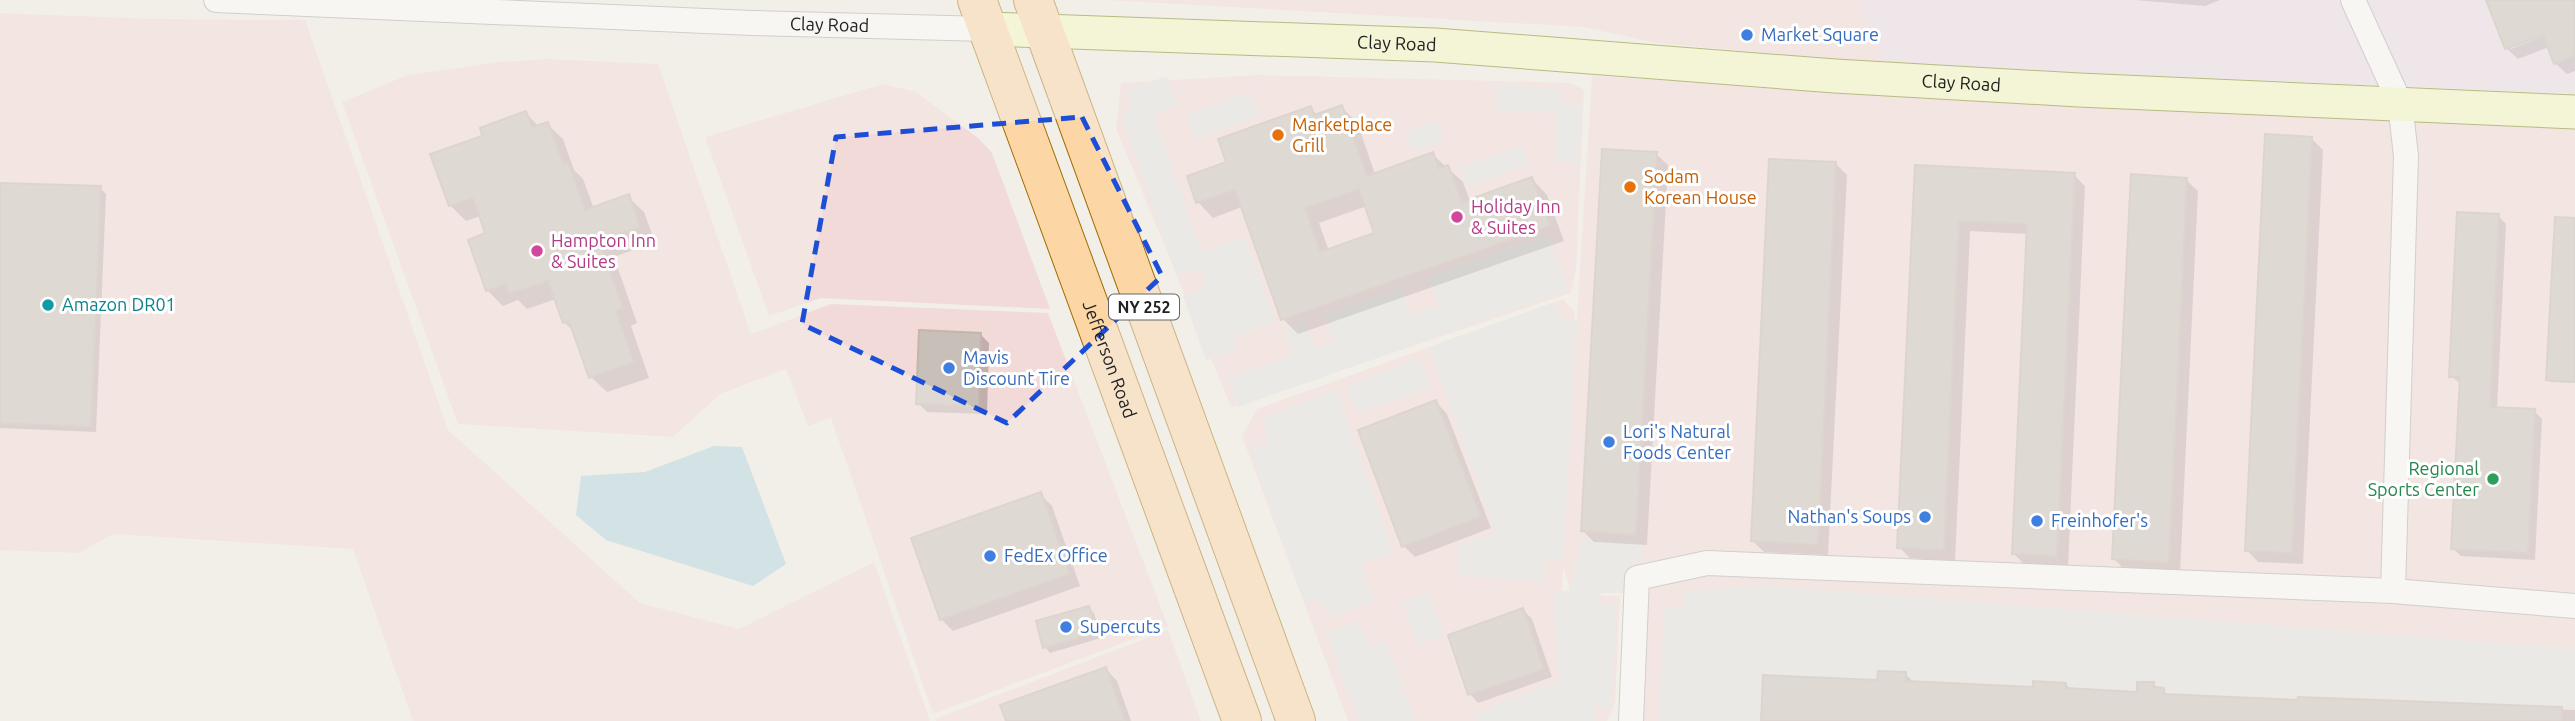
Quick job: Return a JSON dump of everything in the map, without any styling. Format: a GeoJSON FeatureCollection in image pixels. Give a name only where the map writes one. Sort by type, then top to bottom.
{"type":"FeatureCollection","features":[{"type":"Feature","properties":{"kind":"main road","name":"Jefferson Road"},"geometry":{"type":"LineString","coordinates":[[982,14],[1242,721]]}},
{"type":"Feature","properties":{"kind":"main road","name":"NY 252"},"geometry":{"type":"LineString","coordinates":[[1038,16],[1296,721]]}},
{"type":"Feature","properties":{"kind":"street","name":"Clay Road"},"geometry":{"type":"LineString","coordinates":[[216,0],[741,22],[982,14],[1038,16],[1808,74],[2025,87],[2575,112]]}},
{"type":"Feature","properties":{"kind":"street"},"geometry":{"type":"LineString","coordinates":[[2353,0],[2400,103],[2406,156],[2393,591]]}},
{"type":"Feature","properties":{"kind":"street"},"geometry":{"type":"LineString","coordinates":[[1631,721],[1637,578],[1707,563],[2393,591],[2575,606]]}},
{"type":"Feature","properties":{"kind":"highlighted area"},"geometry":{"type":"Polygon","coordinates":[[[1082,117],[1162,276],[1007,423],[802,324],[836,137],[1082,117]]]}},
{"type":"Feature","properties":{"kind":"shaded area","name":"Market Square"},"geometry":{"type":"Polygon","coordinates":[[[1107,0],[1859,0],[1885,64],[1656,43],[1584,27],[1107,0]]]}},
{"type":"Feature","properties":{"kind":"shaded area"},"geometry":{"type":"Polygon","coordinates":[[[1859,0],[2575,0],[2575,94],[1885,64],[1859,0]]]}},
{"type":"Feature","properties":{"kind":"shaded area"},"geometry":{"type":"Polygon","coordinates":[[[0,13],[153,19],[305,20],[448,430],[640,603],[739,629],[874,562],[930,721],[413,721],[353,549],[113,534],[79,553],[0,550],[0,13]]]}},
{"type":"Feature","properties":{"kind":"shaded area"},"geometry":{"type":"Polygon","coordinates":[[[548,59],[658,64],[751,334],[831,304],[1048,313],[1168,626],[933,714],[831,418],[808,426],[786,369],[720,394],[673,437],[458,424],[342,102],[408,75],[499,62],[548,59]]]}},
{"type":"Feature","properties":{"kind":"shaded area"},"geometry":{"type":"Polygon","coordinates":[[[1257,75],[1571,83],[1584,90],[1576,268],[1571,293],[1231,407],[1116,128],[1121,83],[1257,75]]]}},
{"type":"Feature","properties":{"kind":"shaded area"},"geometry":{"type":"Polygon","coordinates":[[[1167,76],[1177,106],[1153,114],[1201,252],[1245,237],[1275,322],[1233,337],[1237,350],[1206,360],[1183,296],[1206,288],[1200,268],[1177,276],[1121,114],[1132,109],[1126,90],[1167,76]]]}},
{"type":"Feature","properties":{"kind":"shaded area"},"geometry":{"type":"Polygon","coordinates":[[[1592,76],[2575,129],[2575,721],[1619,721],[1625,593],[1570,591],[1563,564],[1562,595],[1620,596],[1615,703],[1607,721],[1348,721],[1242,436],[1257,409],[1563,299],[1575,312],[1569,448],[1592,76]]]}},
{"type":"Feature","properties":{"kind":"shaded area"},"geometry":{"type":"Polygon","coordinates":[[[883,84],[916,92],[978,138],[992,153],[1050,309],[821,298],[769,316],[705,137],[883,84]]]}},
{"type":"Feature","properties":{"kind":"shaded area"},"geometry":{"type":"Polygon","coordinates":[[[1497,85],[1562,88],[1562,103],[1582,104],[1579,163],[1555,162],[1557,113],[1496,110],[1497,85]]]}},
{"type":"Feature","properties":{"kind":"shaded area"},"geometry":{"type":"Polygon","coordinates":[[[1251,92],[1260,116],[1195,139],[1186,115],[1251,92]]]}},
{"type":"Feature","properties":{"kind":"shaded area"},"geometry":{"type":"Polygon","coordinates":[[[1437,121],[1444,141],[1412,152],[1405,133],[1437,121]]]}},
{"type":"Feature","properties":{"kind":"shaded area"},"geometry":{"type":"Polygon","coordinates":[[[1522,145],[1530,164],[1466,187],[1459,168],[1522,145]]]}},
{"type":"Feature","properties":{"kind":"shaded area"},"geometry":{"type":"Polygon","coordinates":[[[1548,235],[1568,290],[1238,407],[1228,378],[1293,355],[1284,330],[1306,323],[1316,349],[1334,342],[1324,315],[1401,287],[1411,314],[1439,305],[1429,277],[1548,235]]]}},
{"type":"Feature","properties":{"kind":"shaded area"},"geometry":{"type":"Polygon","coordinates":[[[1556,302],[1564,323],[1577,319],[1563,560],[1545,560],[1543,581],[1458,576],[1458,545],[1496,534],[1429,347],[1556,302]]]}},
{"type":"Feature","properties":{"kind":"shaded area"},"geometry":{"type":"Polygon","coordinates":[[[1419,358],[1430,387],[1357,413],[1347,385],[1419,358]]]}},
{"type":"Feature","properties":{"kind":"shaded area"},"geometry":{"type":"Polygon","coordinates":[[[1336,390],[1394,553],[1361,564],[1374,602],[1327,617],[1322,600],[1305,605],[1250,448],[1270,442],[1262,418],[1336,390]]]}},
{"type":"Feature","properties":{"kind":"shaded area"},"geometry":{"type":"Polygon","coordinates":[[[1581,539],[1642,543],[1641,562],[1630,562],[1625,592],[1601,593],[1600,603],[1617,603],[1611,707],[1592,707],[1596,721],[1477,721],[1474,713],[1559,681],[1553,591],[1570,591],[1581,539]]]}},
{"type":"Feature","properties":{"kind":"shaded area"},"geometry":{"type":"Polygon","coordinates":[[[1761,585],[2575,649],[2575,708],[2164,694],[2164,688],[2154,687],[2153,682],[2138,682],[2137,692],[2066,688],[2066,683],[2033,681],[2033,687],[2011,686],[2011,698],[2000,685],[1906,681],[1906,672],[1878,671],[1877,680],[1764,675],[1761,721],[1659,721],[1664,607],[1683,609],[1683,591],[1761,585]]]}},
{"type":"Feature","properties":{"kind":"shaded area"},"geometry":{"type":"Polygon","coordinates":[[[1429,592],[1444,635],[1418,644],[1402,601],[1429,592]]]}},
{"type":"Feature","properties":{"kind":"shaded area"},"geometry":{"type":"Polygon","coordinates":[[[1358,622],[1368,647],[1386,641],[1415,721],[1359,721],[1327,633],[1358,622]]]}},
{"type":"Feature","properties":{"kind":"shaded area"},"geometry":{"type":"Polygon","coordinates":[[[1168,630],[1201,721],[935,719],[1168,630]]]}},
{"type":"Feature","properties":{"kind":"water"},"geometry":{"type":"Polygon","coordinates":[[[714,446],[742,447],[786,564],[753,586],[606,540],[576,515],[581,476],[645,472],[714,446]]]}},
{"type":"Feature","properties":{"kind":"building"},"geometry":{"type":"Polygon","coordinates":[[[2486,0],[2575,0],[2575,56],[2554,64],[2543,35],[2505,49],[2486,0]]]}},
{"type":"Feature","properties":{"kind":"building","name":"Holiday Inn & Suites"},"geometry":{"type":"Polygon","coordinates":[[[1342,105],[1367,176],[1433,152],[1439,169],[1448,165],[1462,202],[1532,177],[1550,226],[1281,320],[1235,190],[1196,203],[1187,176],[1226,162],[1218,139],[1311,106],[1314,115],[1342,105]],[[1359,189],[1305,208],[1320,252],[1374,233],[1359,189]]]}},
{"type":"Feature","properties":{"kind":"building","name":"Hampton Inn & Suites"},"geometry":{"type":"Polygon","coordinates":[[[526,111],[532,127],[548,122],[563,164],[568,162],[585,210],[629,194],[640,227],[599,241],[623,308],[616,310],[634,362],[589,378],[569,321],[563,323],[548,281],[509,294],[506,284],[486,291],[468,240],[485,233],[473,198],[449,206],[430,154],[482,136],[480,128],[526,111]]]}},
{"type":"Feature","properties":{"kind":"building"},"geometry":{"type":"Polygon","coordinates":[[[2265,134],[2312,137],[2292,553],[2245,551],[2265,134]]]}},
{"type":"Feature","properties":{"kind":"building"},"geometry":{"type":"Polygon","coordinates":[[[1602,149],[1657,152],[1636,535],[1581,531],[1602,149]]]}},
{"type":"Feature","properties":{"kind":"building"},"geometry":{"type":"Polygon","coordinates":[[[1769,159],[1836,162],[1818,545],[1751,541],[1769,159]]]}},
{"type":"Feature","properties":{"kind":"building"},"geometry":{"type":"Polygon","coordinates":[[[1915,165],[2075,173],[2057,556],[2012,554],[2027,224],[1959,221],[1944,550],[1897,548],[1915,165]]]}},
{"type":"Feature","properties":{"kind":"building"},"geometry":{"type":"Polygon","coordinates":[[[2131,174],[2187,178],[2169,563],[2112,559],[2131,174]]]}},
{"type":"Feature","properties":{"kind":"building","name":"Amazon DR01"},"geometry":{"type":"Polygon","coordinates":[[[0,183],[101,186],[91,427],[0,423],[0,183]]]}},
{"type":"Feature","properties":{"kind":"building"},"geometry":{"type":"Polygon","coordinates":[[[2457,212],[2499,214],[2490,407],[2535,409],[2528,553],[2451,549],[2460,377],[2449,377],[2457,212]]]}},
{"type":"Feature","properties":{"kind":"building"},"geometry":{"type":"Polygon","coordinates":[[[2555,217],[2575,218],[2575,382],[2546,380],[2555,217]]]}},
{"type":"Feature","properties":{"kind":"building","name":"Mavis Discount Tire"},"geometry":{"type":"Polygon","coordinates":[[[919,330],[981,333],[979,406],[916,404],[919,330]]]}},
{"type":"Feature","properties":{"kind":"building"},"geometry":{"type":"Polygon","coordinates":[[[1436,400],[1481,517],[1402,547],[1358,430],[1436,400]]]}},
{"type":"Feature","properties":{"kind":"building","name":"FedEx Office"},"geometry":{"type":"Polygon","coordinates":[[[1041,492],[1070,574],[940,620],[911,538],[1041,492]]]}},
{"type":"Feature","properties":{"kind":"building","name":"Supercuts"},"geometry":{"type":"Polygon","coordinates":[[[1089,606],[1097,632],[1043,648],[1036,621],[1089,606]]]}},
{"type":"Feature","properties":{"kind":"building"},"geometry":{"type":"Polygon","coordinates":[[[1523,608],[1544,669],[1468,695],[1448,635],[1523,608]]]}},
{"type":"Feature","properties":{"kind":"building"},"geometry":{"type":"Polygon","coordinates":[[[1106,667],[1125,721],[1006,721],[1000,705],[1106,667]]]}},
{"type":"Feature","properties":{"kind":"building"},"geometry":{"type":"Polygon","coordinates":[[[1878,671],[1906,672],[1906,681],[2033,687],[2033,681],[2066,683],[2066,688],[2137,692],[2137,682],[2154,682],[2154,687],[2164,688],[2164,694],[2562,707],[2562,721],[1761,721],[1763,675],[1877,680],[1878,671]]]}},
{"type":"Feature","properties":{"kind":"place","name":"Market Square"},"geometry":{"type":"Point","coordinates":[1747,35]}},
{"type":"Feature","properties":{"kind":"place","name":"Marketplace Grill"},"geometry":{"type":"Point","coordinates":[1278,135]}},
{"type":"Feature","properties":{"kind":"place","name":"Sodam Korean House"},"geometry":{"type":"Point","coordinates":[1630,187]}},
{"type":"Feature","properties":{"kind":"place","name":"Holiday Inn & Suites"},"geometry":{"type":"Point","coordinates":[1457,217]}},
{"type":"Feature","properties":{"kind":"place","name":"Hampton Inn & Suites"},"geometry":{"type":"Point","coordinates":[537,251]}},
{"type":"Feature","properties":{"kind":"place","name":"Amazon DR01"},"geometry":{"type":"Point","coordinates":[48,305]}},
{"type":"Feature","properties":{"kind":"place","name":"Mavis Discount Tire"},"geometry":{"type":"Point","coordinates":[949,368]}},
{"type":"Feature","properties":{"kind":"place","name":"Lori's Natural Foods Center"},"geometry":{"type":"Point","coordinates":[1609,442]}},
{"type":"Feature","properties":{"kind":"place","name":"Regional Sports Center"},"geometry":{"type":"Point","coordinates":[2493,479]}},
{"type":"Feature","properties":{"kind":"place","name":"Nathan's Soups"},"geometry":{"type":"Point","coordinates":[1925,517]}},
{"type":"Feature","properties":{"kind":"place","name":"Freinhofer's"},"geometry":{"type":"Point","coordinates":[2037,521]}},
{"type":"Feature","properties":{"kind":"place","name":"FedEx Office"},"geometry":{"type":"Point","coordinates":[990,556]}},
{"type":"Feature","properties":{"kind":"place","name":"Supercuts"},"geometry":{"type":"Point","coordinates":[1066,627]}}]}
